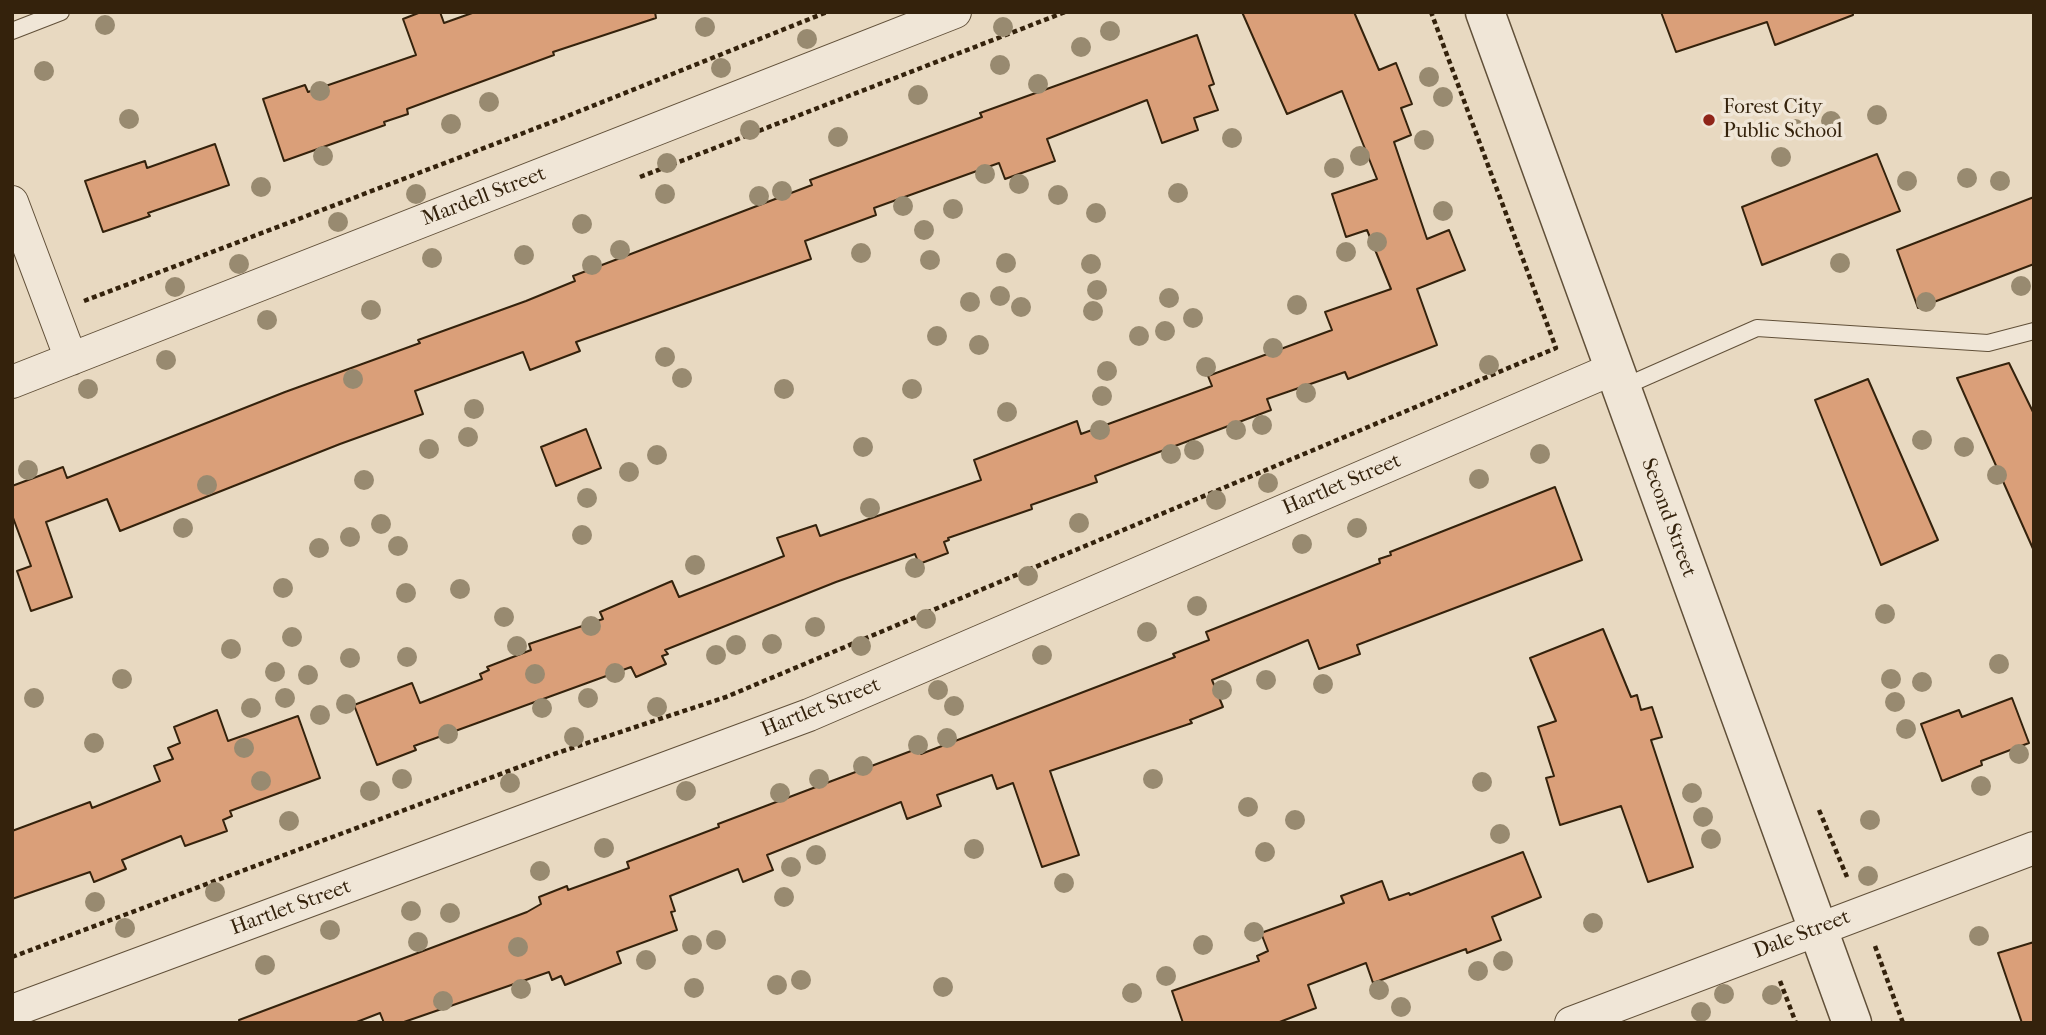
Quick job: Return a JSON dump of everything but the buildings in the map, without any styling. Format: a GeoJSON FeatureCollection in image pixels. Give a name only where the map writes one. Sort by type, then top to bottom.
{"type":"FeatureCollection","features":[{"type":"Feature","properties":{"kind":"street","name":"Mardell Street"},"geometry":{"type":"LineString","coordinates":[[12,382],[955,12]]}},
{"type":"Feature","properties":{"kind":"street","name":"Second Street"},"geometry":{"type":"LineString","coordinates":[[1486,12],[1816,930],[1852,1023]]}},
{"type":"Feature","properties":{"kind":"street"},"geometry":{"type":"LineString","coordinates":[[12,202],[71,359]]}},
{"type":"Feature","properties":{"kind":"street","name":"Hartlet Street"},"geometry":{"type":"LineString","coordinates":[[12,1011],[809,715],[1618,377]]}},
{"type":"Feature","properties":{"kind":"street","name":"Dale Street"},"geometry":{"type":"LineString","coordinates":[[1571,1023],[2034,848]]}},
{"type":"Feature","properties":{"kind":"lane"},"geometry":{"type":"LineString","coordinates":[[12,31],[61,12]]}},
{"type":"Feature","properties":{"kind":"lane"},"geometry":{"type":"LineString","coordinates":[[1618,377],[1757,328],[1988,343],[2034,331]]}},
{"type":"Feature","properties":{"kind":"path"},"geometry":{"type":"LineString","coordinates":[[83,301],[560,119],[827,12]]}},
{"type":"Feature","properties":{"kind":"path"},"geometry":{"type":"LineString","coordinates":[[12,957],[554,754],[726,697],[1556,348],[1431,12]]}},
{"type":"Feature","properties":{"kind":"path"},"geometry":{"type":"LineString","coordinates":[[1874,945],[1903,1023]]}},
{"type":"Feature","properties":{"kind":"path"},"geometry":{"type":"LineString","coordinates":[[1777,973],[1796,1023]]}},
{"type":"Feature","properties":{"kind":"place","name":"Forest City Public School"},"geometry":{"type":"Point","coordinates":[1709,120]}}]}
